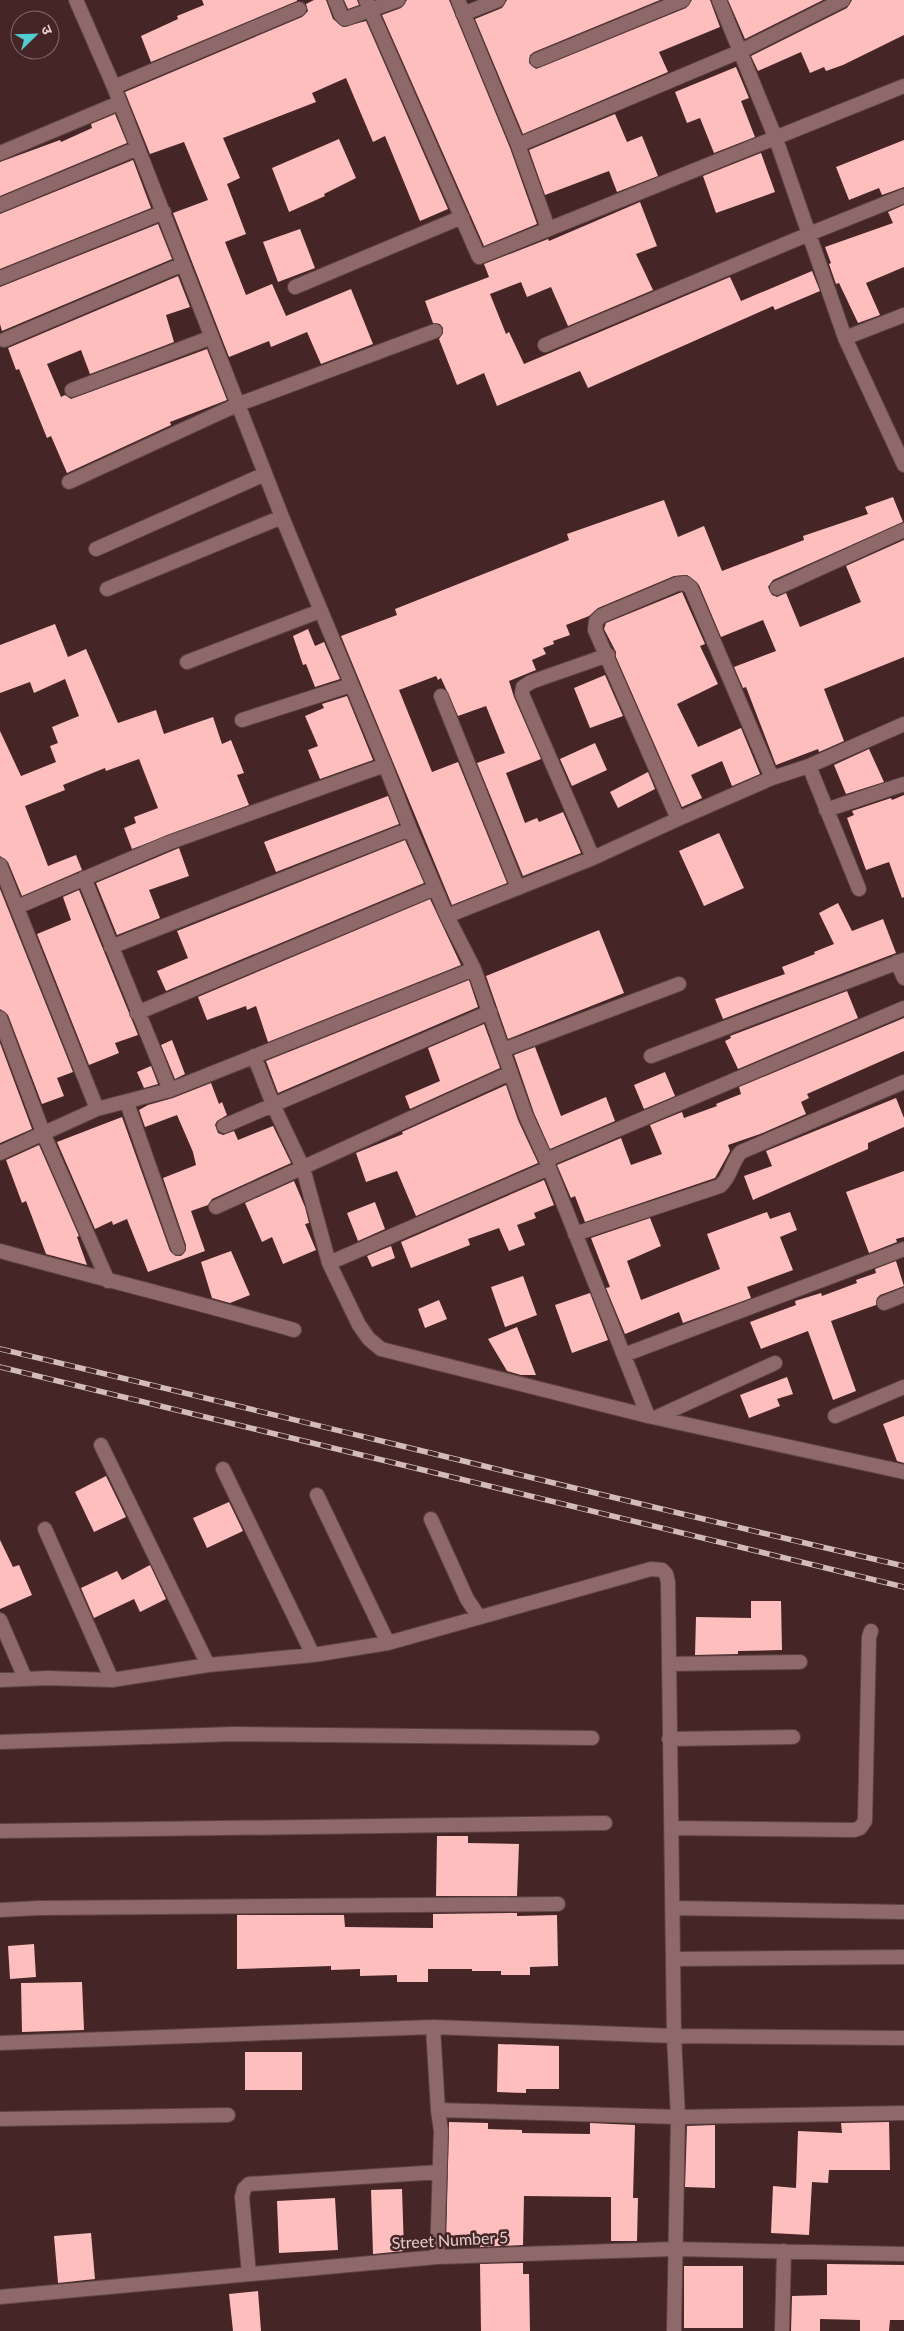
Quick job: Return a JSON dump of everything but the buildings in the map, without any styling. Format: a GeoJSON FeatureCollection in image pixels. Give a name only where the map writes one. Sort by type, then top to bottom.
{"type":"FeatureCollection","features":[{"type":"Feature","properties":{"kind":"street"},"geometry":{"type":"LineString","coordinates":[[76,0],[114,87],[164,212],[320,611],[447,916],[474,969],[526,1116],[548,1164],[624,1355],[653,1416]]}},
{"type":"Feature","properties":{"kind":"street"},"geometry":{"type":"LineString","coordinates":[[335,0],[341,15],[345,19],[368,5],[398,0]]}},
{"type":"Feature","properties":{"kind":"street"},"geometry":{"type":"LineString","coordinates":[[458,0],[518,145],[548,228]]}},
{"type":"Feature","properties":{"kind":"street"},"geometry":{"type":"LineString","coordinates":[[463,14],[498,0]]}},
{"type":"Feature","properties":{"kind":"street"},"geometry":{"type":"LineString","coordinates":[[537,60],[683,0]]}},
{"type":"Feature","properties":{"kind":"street"},"geometry":{"type":"LineString","coordinates":[[719,0],[776,139],[845,338],[904,465]]}},
{"type":"Feature","properties":{"kind":"street"},"geometry":{"type":"LineString","coordinates":[[518,145],[741,51],[843,0]]}},
{"type":"Feature","properties":{"kind":"street"},"geometry":{"type":"LineString","coordinates":[[368,5],[480,257],[904,86]]}},
{"type":"Feature","properties":{"kind":"street"},"geometry":{"type":"LineString","coordinates":[[114,87],[298,9]]}},
{"type":"Feature","properties":{"kind":"street"},"geometry":{"type":"LineString","coordinates":[[0,153],[119,103]]}},
{"type":"Feature","properties":{"kind":"street"},"geometry":{"type":"LineString","coordinates":[[0,205],[138,148]]}},
{"type":"Feature","properties":{"kind":"street"},"geometry":{"type":"LineString","coordinates":[[545,346],[809,234],[904,196]]}},
{"type":"Feature","properties":{"kind":"street"},"geometry":{"type":"LineString","coordinates":[[0,278],[164,212]]}},
{"type":"Feature","properties":{"kind":"street"},"geometry":{"type":"LineString","coordinates":[[296,287],[462,216]]}},
{"type":"Feature","properties":{"kind":"street"},"geometry":{"type":"LineString","coordinates":[[4,340],[183,264]]}},
{"type":"Feature","properties":{"kind":"street"},"geometry":{"type":"LineString","coordinates":[[845,338],[904,314]]}},
{"type":"Feature","properties":{"kind":"street"},"geometry":{"type":"LineString","coordinates":[[68,482],[239,404],[435,331]]}},
{"type":"Feature","properties":{"kind":"street"},"geometry":{"type":"LineString","coordinates":[[72,390],[212,337]]}},
{"type":"Feature","properties":{"kind":"street"},"geometry":{"type":"LineString","coordinates":[[96,549],[266,474]]}},
{"type":"Feature","properties":{"kind":"street"},"geometry":{"type":"LineString","coordinates":[[107,589],[282,517]]}},
{"type":"Feature","properties":{"kind":"street"},"geometry":{"type":"LineString","coordinates":[[777,588],[904,530]]}},
{"type":"Feature","properties":{"kind":"street"},"geometry":{"type":"LineString","coordinates":[[678,818],[596,630],[596,622],[601,616],[678,584],[685,583],[691,588],[772,778]]}},
{"type":"Feature","properties":{"kind":"street"},"geometry":{"type":"LineString","coordinates":[[187,662],[320,611]]}},
{"type":"Feature","properties":{"kind":"street"},"geometry":{"type":"LineString","coordinates":[[593,858],[522,694],[523,687],[531,682],[608,655]]}},
{"type":"Feature","properties":{"kind":"street"},"geometry":{"type":"LineString","coordinates":[[242,720],[351,685]]}},
{"type":"Feature","properties":{"kind":"street"},"geometry":{"type":"LineString","coordinates":[[441,696],[518,888]]}},
{"type":"Feature","properties":{"kind":"street"},"geometry":{"type":"LineString","coordinates":[[447,916],[593,858],[678,818],[772,778],[808,766],[904,724]]}},
{"type":"Feature","properties":{"kind":"street"},"geometry":{"type":"LineString","coordinates":[[17,907],[168,843],[385,765]]}},
{"type":"Feature","properties":{"kind":"street"},"geometry":{"type":"LineString","coordinates":[[808,766],[859,889]]}},
{"type":"Feature","properties":{"kind":"street"},"geometry":{"type":"LineString","coordinates":[[826,810],[904,784]]}},
{"type":"Feature","properties":{"kind":"street"},"geometry":{"type":"LineString","coordinates":[[112,947],[410,829]]}},
{"type":"Feature","properties":{"kind":"street"},"geometry":{"type":"LineString","coordinates":[[0,865],[97,1109]]}},
{"type":"Feature","properties":{"kind":"street"},"geometry":{"type":"LineString","coordinates":[[84,878],[137,1013],[170,1090]]}},
{"type":"Feature","properties":{"kind":"street"},"geometry":{"type":"LineString","coordinates":[[137,1013],[435,888]]}},
{"type":"Feature","properties":{"kind":"street"},"geometry":{"type":"LineString","coordinates":[[651,1056],[901,961],[904,978]]}},
{"type":"Feature","properties":{"kind":"street"},"geometry":{"type":"LineString","coordinates":[[0,1153],[97,1109],[170,1090],[474,969]]}},
{"type":"Feature","properties":{"kind":"street"},"geometry":{"type":"LineString","coordinates":[[503,1050],[679,984]]}},
{"type":"Feature","properties":{"kind":"street"},"geometry":{"type":"LineString","coordinates":[[329,1263],[548,1164],[904,1008]]}},
{"type":"Feature","properties":{"kind":"street"},"geometry":{"type":"LineString","coordinates":[[224,1126],[274,1107],[490,1012]]}},
{"type":"Feature","properties":{"kind":"street"},"geometry":{"type":"LineString","coordinates":[[0,1018],[44,1134],[108,1281]]}},
{"type":"Feature","properties":{"kind":"street"},"geometry":{"type":"LineString","coordinates":[[254,1056],[274,1107],[303,1168],[329,1263],[359,1325],[369,1339],[381,1349],[653,1416],[904,1472]]}},
{"type":"Feature","properties":{"kind":"street"},"geometry":{"type":"LineString","coordinates":[[216,1207],[510,1073]]}},
{"type":"Feature","properties":{"kind":"street"},"geometry":{"type":"LineString","coordinates":[[575,1234],[720,1186],[729,1178],[737,1157],[741,1152],[904,1082]]}},
{"type":"Feature","properties":{"kind":"street"},"geometry":{"type":"LineString","coordinates":[[127,1102],[178,1248]]}},
{"type":"Feature","properties":{"kind":"street"},"geometry":{"type":"LineString","coordinates":[[624,1355],[904,1249]]}},
{"type":"Feature","properties":{"kind":"street"},"geometry":{"type":"LineString","coordinates":[[0,1251],[108,1281],[203,1303],[294,1330]]}},
{"type":"Feature","properties":{"kind":"street"},"geometry":{"type":"LineString","coordinates":[[884,1303],[904,1295]]}},
{"type":"Feature","properties":{"kind":"street"},"geometry":{"type":"LineString","coordinates":[[653,1416],[775,1363]]}},
{"type":"Feature","properties":{"kind":"street"},"geometry":{"type":"LineString","coordinates":[[836,1416],[904,1387]]}},
{"type":"Feature","properties":{"kind":"street"},"geometry":{"type":"LineString","coordinates":[[101,1445],[208,1665]]}},
{"type":"Feature","properties":{"kind":"street"},"geometry":{"type":"LineString","coordinates":[[223,1469],[312,1656]]}},
{"type":"Feature","properties":{"kind":"street"},"geometry":{"type":"LineString","coordinates":[[317,1495],[388,1643]]}},
{"type":"Feature","properties":{"kind":"street"},"geometry":{"type":"LineString","coordinates":[[431,1519],[467,1599],[479,1616]]}},
{"type":"Feature","properties":{"kind":"street"},"geometry":{"type":"LineString","coordinates":[[44,1528],[112,1680]]}},
{"type":"Feature","properties":{"kind":"street"},"geometry":{"type":"LineString","coordinates":[[0,1680],[25,1678],[112,1680],[208,1665],[312,1656],[388,1643],[479,1616],[657,1569],[666,1574],[668,1582],[670,1664],[669,1739],[674,2036],[678,2117],[674,2249],[674,2331]]}},
{"type":"Feature","properties":{"kind":"street"},"geometry":{"type":"LineString","coordinates":[[0,1620],[25,1678]]}},
{"type":"Feature","properties":{"kind":"street"},"geometry":{"type":"LineString","coordinates":[[671,1828],[854,1830],[863,1825],[865,1821],[868,1637],[871,1631]]}},
{"type":"Feature","properties":{"kind":"street"},"geometry":{"type":"LineString","coordinates":[[670,1664],[800,1662]]}},
{"type":"Feature","properties":{"kind":"street"},"geometry":{"type":"LineString","coordinates":[[0,1742],[233,1734],[592,1738]]}},
{"type":"Feature","properties":{"kind":"street"},"geometry":{"type":"LineString","coordinates":[[669,1739],[793,1737]]}},
{"type":"Feature","properties":{"kind":"street"},"geometry":{"type":"LineString","coordinates":[[0,1831],[605,1824]]}},
{"type":"Feature","properties":{"kind":"street"},"geometry":{"type":"LineString","coordinates":[[0,1910],[38,1908],[558,1904]]}},
{"type":"Feature","properties":{"kind":"street"},"geometry":{"type":"LineString","coordinates":[[673,1908],[904,1912]]}},
{"type":"Feature","properties":{"kind":"street"},"geometry":{"type":"LineString","coordinates":[[674,1959],[904,1957]]}},
{"type":"Feature","properties":{"kind":"street"},"geometry":{"type":"LineString","coordinates":[[433,2027],[438,2110],[442,2131],[437,2257]]}},
{"type":"Feature","properties":{"kind":"street"},"geometry":{"type":"LineString","coordinates":[[0,2043],[433,2027],[674,2036],[904,2038]]}},
{"type":"Feature","properties":{"kind":"street"},"geometry":{"type":"LineString","coordinates":[[438,2110],[678,2117],[904,2113]]}},
{"type":"Feature","properties":{"kind":"street"},"geometry":{"type":"LineString","coordinates":[[0,2119],[228,2115]]}},
{"type":"Feature","properties":{"kind":"street"},"geometry":{"type":"LineString","coordinates":[[249,2274],[242,2197],[244,2189],[249,2184],[440,2172]]}},
{"type":"Feature","properties":{"kind":"street","name":"Street Number 5"},"geometry":{"type":"LineString","coordinates":[[0,2297],[437,2257],[674,2249],[904,2254]]}},
{"type":"Feature","properties":{"kind":"street"},"geometry":{"type":"LineString","coordinates":[[782,2331],[784,2251]]}},
{"type":"Feature","properties":{"kind":"railway"},"geometry":{"type":"LineString","coordinates":[[0,1349],[904,1566]]}},
{"type":"Feature","properties":{"kind":"railway"},"geometry":{"type":"LineString","coordinates":[[0,1367],[904,1587]]}}]}
